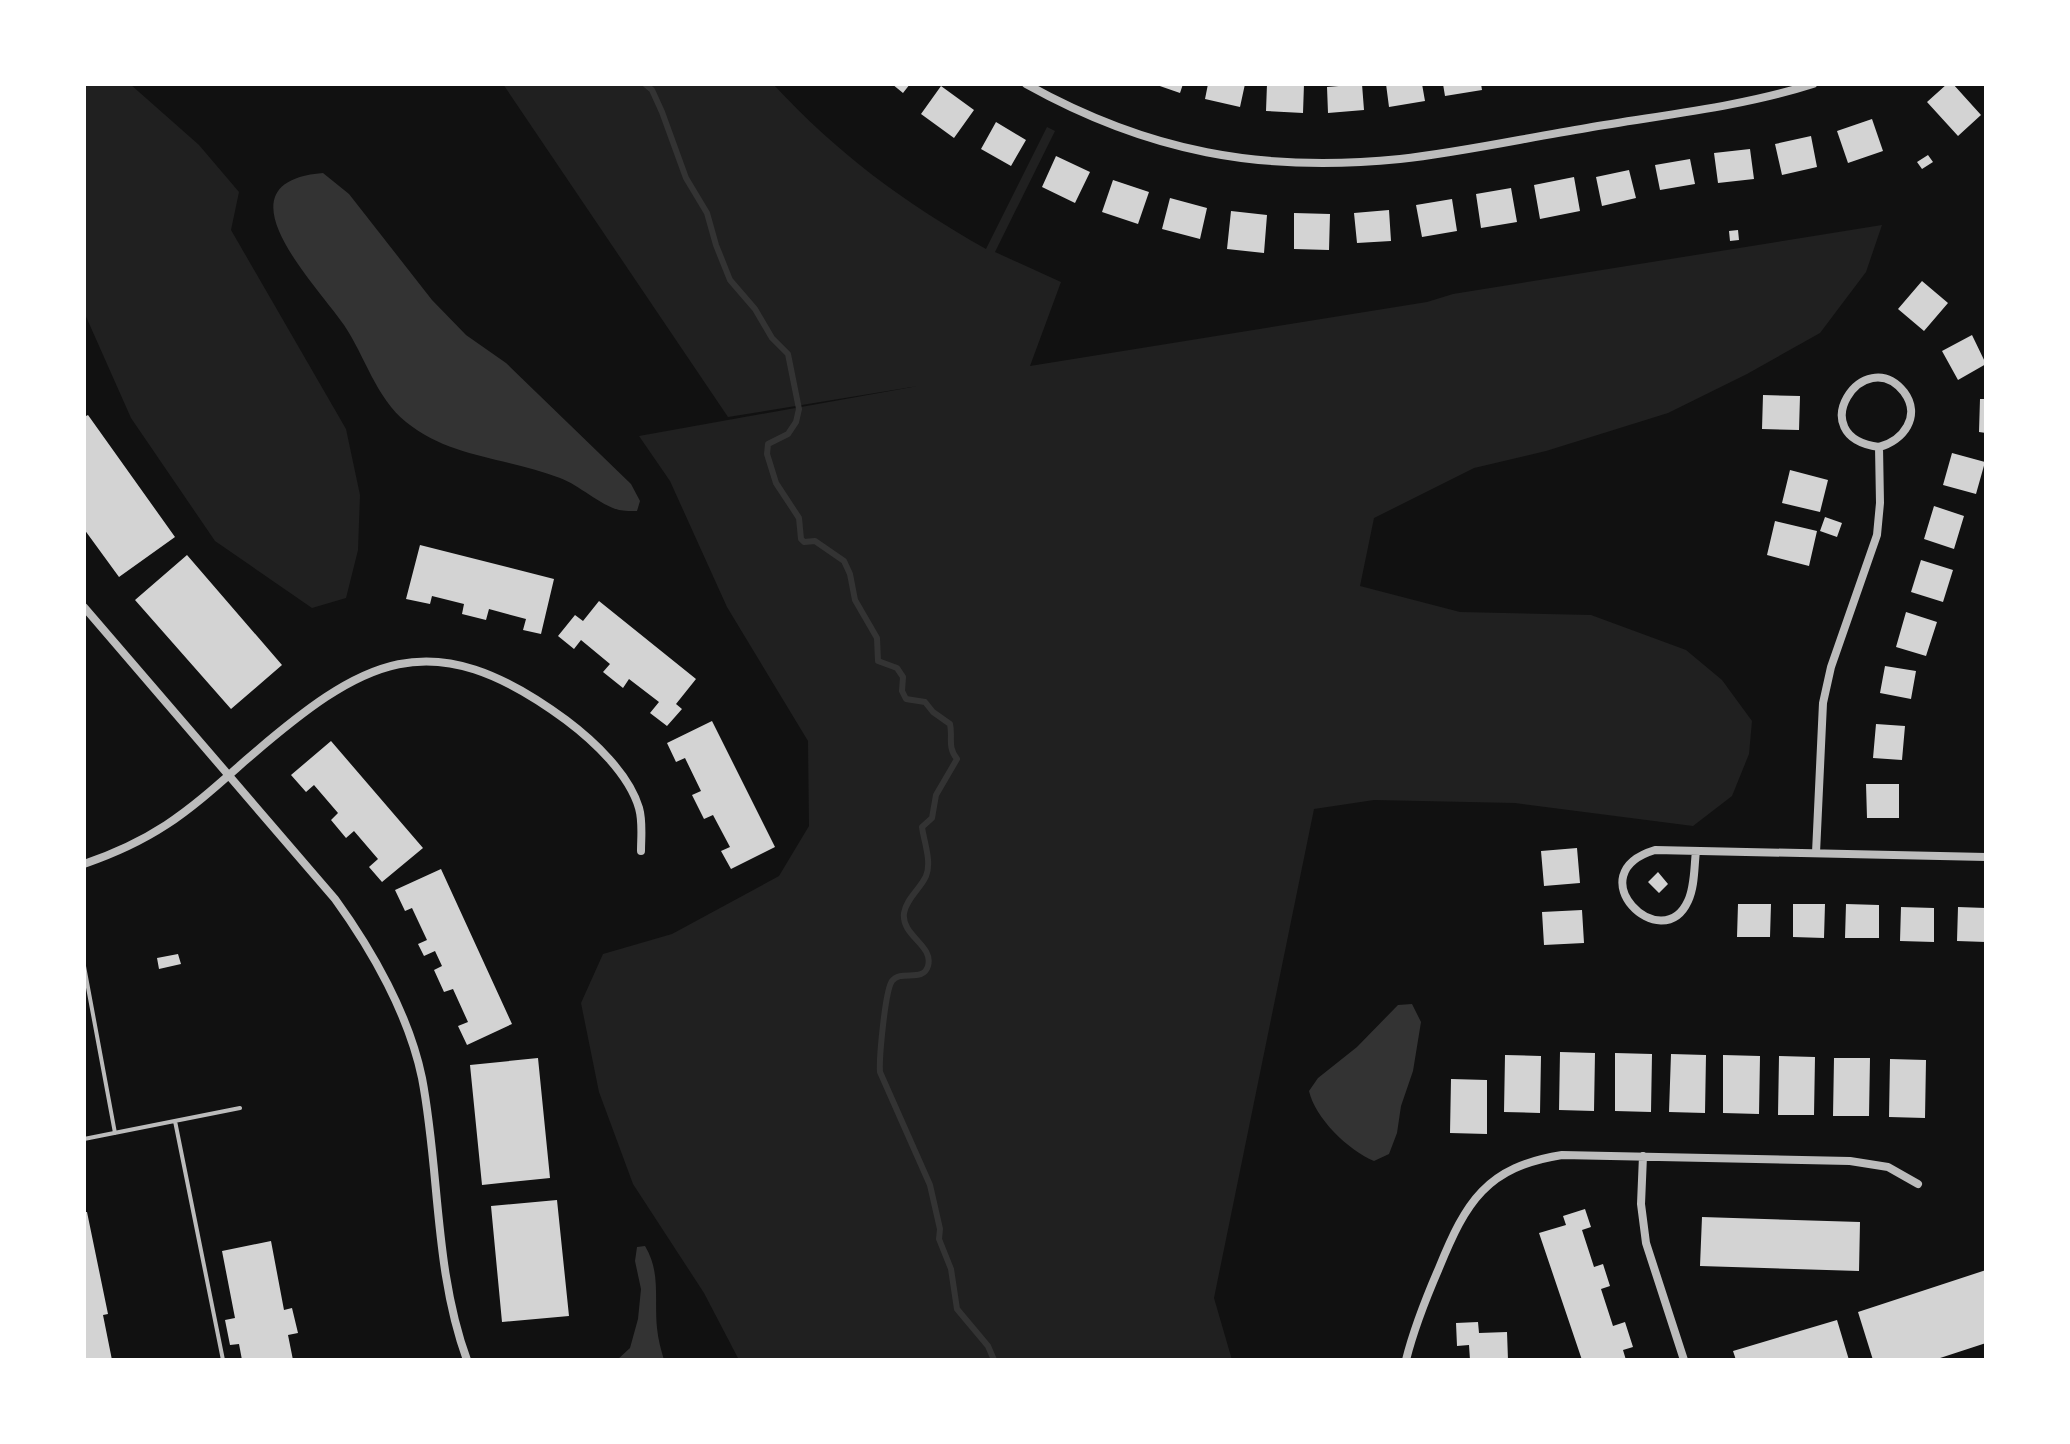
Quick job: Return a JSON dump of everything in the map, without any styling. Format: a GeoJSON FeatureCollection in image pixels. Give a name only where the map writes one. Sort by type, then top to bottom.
{"type":"FeatureCollection","features":[{"type":"Feature","properties":{"kind":"street"},"geometry":{"type":"LineString","coordinates":[[1026,84],[1110,125],[1162,143],[1216,156],[1336,163],[1418,156],[1747,101],[1813,84]]}},
{"type":"Feature","properties":{"kind":"street"},"geometry":{"type":"LineString","coordinates":[[1877,378],[1890,381],[1902,390],[1909,401],[1911,413],[1902,436],[1893,444],[1879,447],[1866,446],[1854,440],[1842,420],[1845,397],[1854,386],[1877,378]]}},
{"type":"Feature","properties":{"kind":"street"},"geometry":{"type":"LineString","coordinates":[[1816,853],[1823,703],[1831,667],[1877,535],[1879,447]]}},
{"type":"Feature","properties":{"kind":"street"},"geometry":{"type":"LineString","coordinates":[[84,607],[335,899],[359,933],[395,1001],[421,1075],[447,1291],[467,1360]]}},
{"type":"Feature","properties":{"kind":"street"},"geometry":{"type":"LineString","coordinates":[[84,864],[141,840],[168,824],[297,717],[335,690],[371,671],[407,662],[436,661],[464,665],[498,677],[525,691],[589,740],[627,785],[639,808],[641,851]]}},
{"type":"Feature","properties":{"kind":"street"},"geometry":{"type":"LineString","coordinates":[[1696,851],[1688,901],[1675,916],[1666,920],[1644,917],[1625,899],[1625,871],[1632,860],[1655,850],[1986,857]]}},
{"type":"Feature","properties":{"kind":"street"},"geometry":{"type":"LineString","coordinates":[[1406,1360],[1417,1319],[1463,1214],[1489,1184],[1540,1158],[1562,1155],[1643,1156],[1860,1162],[1888,1167],[1918,1184]]}},
{"type":"Feature","properties":{"kind":"street"},"geometry":{"type":"LineString","coordinates":[[1643,1156],[1641,1204],[1646,1243],[1684,1360]]}},
{"type":"Feature","properties":{"kind":"lane"},"geometry":{"type":"LineString","coordinates":[[84,966],[115,1133]]}},
{"type":"Feature","properties":{"kind":"lane"},"geometry":{"type":"LineString","coordinates":[[84,1139],[240,1108]]}},
{"type":"Feature","properties":{"kind":"lane"},"geometry":{"type":"LineString","coordinates":[[175,1121],[223,1360]]}},
{"type":"Feature","properties":{"kind":"shaded area"},"geometry":{"type":"Polygon","coordinates":[[[84,84],[130,84],[199,145],[239,192],[231,230],[346,429],[360,495],[358,550],[346,598],[312,608],[215,541],[131,418],[84,312],[84,84]]]}},
{"type":"Feature","properties":{"kind":"shaded area"},"geometry":{"type":"Polygon","coordinates":[[[503,84],[773,84],[847,155],[899,195],[986,249],[1047,127],[1055,131],[995,252],[1061,282],[1030,366],[1882,225],[1866,272],[1820,333],[1668,413],[1546,451],[1474,468],[1374,518],[1360,586],[1460,612],[1591,615],[1686,650],[1722,680],[1752,721],[1749,754],[1732,796],[1693,826],[1515,803],[1374,800],[1314,809],[1214,1298],[1232,1360],[739,1360],[704,1293],[633,1184],[599,1092],[581,1003],[603,954],[672,934],[779,876],[809,826],[808,741],[727,607],[670,481],[639,436],[918,386],[728,417],[503,84]]]}},
{"type":"Feature","properties":{"kind":"shaded area"},"geometry":{"type":"Polygon","coordinates":[[[323,173],[349,194],[432,300],[466,335],[506,363],[631,484],[640,501],[637,511],[612,507],[567,481],[540,471],[442,443],[406,422],[396,412],[379,389],[344,325],[296,261],[282,237],[274,214],[276,195],[291,180],[323,173]]]}},
{"type":"Feature","properties":{"kind":"shaded area"},"geometry":{"type":"Polygon","coordinates":[[[1412,1004],[1421,1022],[1413,1071],[1389,1154],[1374,1161],[1334,1132],[1318,1112],[1309,1091],[1318,1078],[1357,1047],[1398,1005],[1412,1004]]]}},
{"type":"Feature","properties":{"kind":"shaded area"},"geometry":{"type":"Polygon","coordinates":[[[645,1246],[655,1276],[657,1328],[664,1360],[617,1360],[630,1348],[638,1319],[641,1289],[635,1261],[637,1247],[645,1246]]]}},
{"type":"Feature","properties":{"kind":"building"},"geometry":{"type":"Polygon","coordinates":[[[892,84],[910,84],[903,93],[892,84]]]}},
{"type":"Feature","properties":{"kind":"building"},"geometry":{"type":"Polygon","coordinates":[[[1154,84],[1183,84],[1180,93],[1154,84]]]}},
{"type":"Feature","properties":{"kind":"building"},"geometry":{"type":"Polygon","coordinates":[[[1208,84],[1245,84],[1240,107],[1205,99],[1208,84]]]}},
{"type":"Feature","properties":{"kind":"building"},"geometry":{"type":"Polygon","coordinates":[[[1267,84],[1304,84],[1303,113],[1266,111],[1267,84]]]}},
{"type":"Feature","properties":{"kind":"building"},"geometry":{"type":"Polygon","coordinates":[[[1362,84],[1364,110],[1328,113],[1327,87],[1362,84]]]}},
{"type":"Feature","properties":{"kind":"building"},"geometry":{"type":"Polygon","coordinates":[[[1386,84],[1422,84],[1425,101],[1389,107],[1386,84]]]}},
{"type":"Feature","properties":{"kind":"building"},"geometry":{"type":"Polygon","coordinates":[[[1443,84],[1481,84],[1482,90],[1445,96],[1443,84]]]}},
{"type":"Feature","properties":{"kind":"building"},"geometry":{"type":"Polygon","coordinates":[[[1947,84],[1953,84],[1981,115],[1958,136],[1927,102],[1947,84]]]}},
{"type":"Feature","properties":{"kind":"building"},"geometry":{"type":"Polygon","coordinates":[[[941,86],[974,110],[954,138],[921,114],[941,86]]]}},
{"type":"Feature","properties":{"kind":"building"},"geometry":{"type":"Polygon","coordinates":[[[1872,119],[1883,151],[1848,163],[1837,131],[1872,119]]]}},
{"type":"Feature","properties":{"kind":"building"},"geometry":{"type":"Polygon","coordinates":[[[996,122],[1026,140],[1011,166],[981,149],[996,122]]]}},
{"type":"Feature","properties":{"kind":"building"},"geometry":{"type":"Polygon","coordinates":[[[1811,136],[1817,167],[1782,175],[1775,144],[1811,136]]]}},
{"type":"Feature","properties":{"kind":"building"},"geometry":{"type":"Polygon","coordinates":[[[1750,149],[1754,179],[1718,183],[1714,153],[1750,149]]]}},
{"type":"Feature","properties":{"kind":"building"},"geometry":{"type":"Polygon","coordinates":[[[1928,155],[1933,162],[1922,169],[1917,162],[1928,155]]]}},
{"type":"Feature","properties":{"kind":"building"},"geometry":{"type":"Polygon","coordinates":[[[1056,156],[1090,172],[1075,203],[1042,187],[1056,156]]]}},
{"type":"Feature","properties":{"kind":"building"},"geometry":{"type":"Polygon","coordinates":[[[1690,159],[1695,184],[1660,190],[1655,165],[1690,159]]]}},
{"type":"Feature","properties":{"kind":"building"},"geometry":{"type":"Polygon","coordinates":[[[1629,170],[1636,198],[1602,206],[1596,177],[1629,170]]]}},
{"type":"Feature","properties":{"kind":"building"},"geometry":{"type":"Polygon","coordinates":[[[1574,177],[1580,211],[1540,219],[1534,185],[1574,177]]]}},
{"type":"Feature","properties":{"kind":"building"},"geometry":{"type":"Polygon","coordinates":[[[1113,180],[1149,192],[1138,224],[1102,212],[1113,180]]]}},
{"type":"Feature","properties":{"kind":"building"},"geometry":{"type":"Polygon","coordinates":[[[1511,188],[1517,222],[1481,228],[1476,194],[1511,188]]]}},
{"type":"Feature","properties":{"kind":"building"},"geometry":{"type":"Polygon","coordinates":[[[1170,198],[1207,208],[1200,239],[1162,229],[1170,198]]]}},
{"type":"Feature","properties":{"kind":"building"},"geometry":{"type":"Polygon","coordinates":[[[1452,199],[1457,231],[1422,237],[1416,205],[1452,199]]]}},
{"type":"Feature","properties":{"kind":"building"},"geometry":{"type":"Polygon","coordinates":[[[1389,210],[1391,241],[1357,243],[1354,213],[1389,210]]]}},
{"type":"Feature","properties":{"kind":"building"},"geometry":{"type":"Polygon","coordinates":[[[1231,211],[1267,215],[1264,253],[1227,249],[1231,211]]]}},
{"type":"Feature","properties":{"kind":"building"},"geometry":{"type":"Polygon","coordinates":[[[1294,213],[1330,214],[1329,250],[1294,249],[1294,213]]]}},
{"type":"Feature","properties":{"kind":"building"},"geometry":{"type":"Polygon","coordinates":[[[1738,230],[1739,240],[1730,241],[1729,231],[1738,230]]]}},
{"type":"Feature","properties":{"kind":"building"},"geometry":{"type":"Polygon","coordinates":[[[1922,281],[1948,303],[1924,331],[1898,309],[1922,281]]]}},
{"type":"Feature","properties":{"kind":"building"},"geometry":{"type":"Polygon","coordinates":[[[1972,335],[1986,364],[1958,380],[1942,351],[1972,335]]]}},
{"type":"Feature","properties":{"kind":"building"},"geometry":{"type":"Polygon","coordinates":[[[1763,395],[1800,396],[1799,430],[1762,429],[1763,395]]]}},
{"type":"Feature","properties":{"kind":"building"},"geometry":{"type":"Polygon","coordinates":[[[1980,399],[1986,399],[1986,433],[1979,432],[1980,399]]]}},
{"type":"Feature","properties":{"kind":"building"},"geometry":{"type":"Polygon","coordinates":[[[88,415],[175,537],[119,577],[84,529],[84,417],[88,415]]]}},
{"type":"Feature","properties":{"kind":"building"},"geometry":{"type":"Polygon","coordinates":[[[1952,453],[1985,462],[1976,494],[1943,485],[1952,453]]]}},
{"type":"Feature","properties":{"kind":"building"},"geometry":{"type":"Polygon","coordinates":[[[1790,470],[1828,480],[1820,512],[1782,503],[1790,470]]]}},
{"type":"Feature","properties":{"kind":"building"},"geometry":{"type":"Polygon","coordinates":[[[1934,506],[1964,516],[1954,549],[1924,539],[1934,506]]]}},
{"type":"Feature","properties":{"kind":"building"},"geometry":{"type":"Polygon","coordinates":[[[1825,517],[1842,523],[1837,537],[1820,531],[1825,517]]]}},
{"type":"Feature","properties":{"kind":"building"},"geometry":{"type":"Polygon","coordinates":[[[1775,521],[1817,531],[1809,566],[1767,555],[1775,521]]]}},
{"type":"Feature","properties":{"kind":"building"},"geometry":{"type":"Polygon","coordinates":[[[420,545],[554,579],[541,634],[523,630],[526,619],[489,609],[486,620],[462,614],[464,604],[432,596],[430,604],[406,599],[420,545]]]}},
{"type":"Feature","properties":{"kind":"building"},"geometry":{"type":"Polygon","coordinates":[[[187,555],[282,665],[231,709],[135,600],[187,555]]]}},
{"type":"Feature","properties":{"kind":"building"},"geometry":{"type":"Polygon","coordinates":[[[1921,560],[1953,570],[1943,602],[1911,592],[1921,560]]]}},
{"type":"Feature","properties":{"kind":"building"},"geometry":{"type":"Polygon","coordinates":[[[599,601],[696,679],[676,704],[682,709],[667,726],[650,713],[659,702],[629,679],[623,688],[603,672],[610,664],[581,640],[574,649],[558,636],[575,615],[583,621],[599,601]]]}},
{"type":"Feature","properties":{"kind":"building"},"geometry":{"type":"Polygon","coordinates":[[[1906,612],[1937,622],[1926,656],[1896,647],[1906,612]]]}},
{"type":"Feature","properties":{"kind":"building"},"geometry":{"type":"Polygon","coordinates":[[[1885,666],[1916,671],[1911,699],[1880,693],[1885,666]]]}},
{"type":"Feature","properties":{"kind":"building"},"geometry":{"type":"Polygon","coordinates":[[[712,721],[775,847],[731,869],[721,851],[730,847],[713,815],[704,819],[692,795],[701,791],[685,758],[676,762],[667,743],[712,721]]]}},
{"type":"Feature","properties":{"kind":"building"},"geometry":{"type":"Polygon","coordinates":[[[1876,724],[1905,726],[1902,760],[1873,758],[1876,724]]]}},
{"type":"Feature","properties":{"kind":"building"},"geometry":{"type":"Polygon","coordinates":[[[331,741],[423,848],[382,882],[369,867],[378,859],[354,831],[346,838],[331,820],[338,813],[314,785],[306,792],[291,775],[331,741]]]}},
{"type":"Feature","properties":{"kind":"building"},"geometry":{"type":"Polygon","coordinates":[[[1866,784],[1899,784],[1899,818],[1867,818],[1866,784]]]}},
{"type":"Feature","properties":{"kind":"building"},"geometry":{"type":"Polygon","coordinates":[[[1577,848],[1580,883],[1544,886],[1541,851],[1577,848]]]}},
{"type":"Feature","properties":{"kind":"building"},"geometry":{"type":"Polygon","coordinates":[[[441,869],[512,1024],[467,1045],[458,1026],[468,1022],[453,989],[444,992],[434,970],[442,966],[435,951],[424,956],[418,944],[427,940],[412,908],[405,911],[395,890],[441,869]]]}},
{"type":"Feature","properties":{"kind":"building"},"geometry":{"type":"Polygon","coordinates":[[[1658,872],[1668,884],[1659,893],[1648,882],[1658,872]]]}},
{"type":"Feature","properties":{"kind":"building"},"geometry":{"type":"Polygon","coordinates":[[[1738,904],[1771,904],[1770,937],[1737,937],[1738,904]]]}},
{"type":"Feature","properties":{"kind":"building"},"geometry":{"type":"Polygon","coordinates":[[[1793,904],[1825,904],[1824,938],[1793,937],[1793,904]]]}},
{"type":"Feature","properties":{"kind":"building"},"geometry":{"type":"Polygon","coordinates":[[[1846,904],[1879,905],[1879,938],[1845,938],[1846,904]]]}},
{"type":"Feature","properties":{"kind":"building"},"geometry":{"type":"Polygon","coordinates":[[[1901,907],[1934,908],[1934,942],[1900,941],[1901,907]]]}},
{"type":"Feature","properties":{"kind":"building"},"geometry":{"type":"Polygon","coordinates":[[[1958,907],[1986,908],[1986,942],[1957,941],[1958,907]]]}},
{"type":"Feature","properties":{"kind":"building"},"geometry":{"type":"Polygon","coordinates":[[[1582,910],[1584,943],[1544,945],[1542,912],[1582,910]]]}},
{"type":"Feature","properties":{"kind":"building"},"geometry":{"type":"Polygon","coordinates":[[[178,954],[181,964],[159,969],[157,958],[178,954]]]}},
{"type":"Feature","properties":{"kind":"building"},"geometry":{"type":"Polygon","coordinates":[[[1560,1052],[1595,1053],[1594,1111],[1559,1110],[1560,1052]]]}},
{"type":"Feature","properties":{"kind":"building"},"geometry":{"type":"Polygon","coordinates":[[[1615,1053],[1652,1054],[1651,1112],[1615,1111],[1615,1053]]]}},
{"type":"Feature","properties":{"kind":"building"},"geometry":{"type":"Polygon","coordinates":[[[1671,1054],[1706,1055],[1705,1113],[1669,1112],[1671,1054]]]}},
{"type":"Feature","properties":{"kind":"building"},"geometry":{"type":"Polygon","coordinates":[[[1505,1055],[1541,1056],[1540,1113],[1504,1112],[1505,1055]]]}},
{"type":"Feature","properties":{"kind":"building"},"geometry":{"type":"Polygon","coordinates":[[[1723,1055],[1760,1056],[1759,1114],[1723,1113],[1723,1055]]]}},
{"type":"Feature","properties":{"kind":"building"},"geometry":{"type":"Polygon","coordinates":[[[1779,1056],[1815,1057],[1814,1115],[1778,1115],[1779,1056]]]}},
{"type":"Feature","properties":{"kind":"building"},"geometry":{"type":"Polygon","coordinates":[[[538,1058],[550,1178],[482,1185],[470,1065],[538,1058]]]}},
{"type":"Feature","properties":{"kind":"building"},"geometry":{"type":"Polygon","coordinates":[[[1834,1058],[1870,1058],[1869,1116],[1833,1116],[1834,1058]]]}},
{"type":"Feature","properties":{"kind":"building"},"geometry":{"type":"Polygon","coordinates":[[[1890,1059],[1926,1060],[1925,1118],[1889,1117],[1890,1059]]]}},
{"type":"Feature","properties":{"kind":"building"},"geometry":{"type":"Polygon","coordinates":[[[1451,1079],[1487,1080],[1487,1134],[1450,1133],[1451,1079]]]}},
{"type":"Feature","properties":{"kind":"building"},"geometry":{"type":"Polygon","coordinates":[[[557,1200],[569,1316],[502,1322],[491,1206],[557,1200]]]}},
{"type":"Feature","properties":{"kind":"building"},"geometry":{"type":"Polygon","coordinates":[[[1585,1209],[1591,1227],[1582,1230],[1594,1267],[1603,1264],[1610,1286],[1601,1289],[1613,1326],[1625,1322],[1633,1347],[1623,1350],[1626,1360],[1582,1360],[1539,1233],[1566,1225],[1563,1216],[1585,1209]]]}},
{"type":"Feature","properties":{"kind":"building"},"geometry":{"type":"Polygon","coordinates":[[[84,1212],[87,1212],[108,1314],[103,1315],[112,1360],[84,1360],[84,1212]]]}},
{"type":"Feature","properties":{"kind":"building"},"geometry":{"type":"Polygon","coordinates":[[[1702,1217],[1860,1222],[1859,1271],[1700,1266],[1702,1217]]]}},
{"type":"Feature","properties":{"kind":"building"},"geometry":{"type":"Polygon","coordinates":[[[271,1241],[284,1310],[292,1308],[298,1333],[288,1335],[293,1360],[242,1360],[239,1344],[230,1345],[225,1320],[235,1318],[222,1251],[271,1241]]]}},
{"type":"Feature","properties":{"kind":"building"},"geometry":{"type":"Polygon","coordinates":[[[1986,1270],[1986,1343],[1934,1360],[1873,1360],[1858,1312],[1986,1270]]]}},
{"type":"Feature","properties":{"kind":"building"},"geometry":{"type":"Polygon","coordinates":[[[1837,1320],[1849,1360],[1736,1360],[1733,1351],[1837,1320]]]}},
{"type":"Feature","properties":{"kind":"building"},"geometry":{"type":"Polygon","coordinates":[[[1478,1322],[1479,1333],[1507,1332],[1508,1360],[1470,1360],[1469,1345],[1457,1346],[1456,1323],[1478,1322]]]}},
{"type":"Feature","properties":{"kind":"waterway"},"geometry":{"type":"LineString","coordinates":[[645,84],[652,90],[662,112],[686,178],[707,213],[730,280],[755,309],[772,338],[788,354],[799,409],[796,422],[788,434],[768,444],[767,454],[776,483],[799,518],[801,539],[804,542],[815,541],[844,561],[855,600],[877,638],[878,661],[897,668],[903,677],[902,691],[906,699],[925,702],[950,724],[951,746],[957,759],[936,795],[932,818],[922,827],[928,870],[904,913],[907,928],[926,952],[928,966],[922,974],[896,978],[889,987],[880,1072],[930,1185],[940,1229],[939,1239],[951,1269],[957,1309],[988,1346],[994,1360]]}}]}
